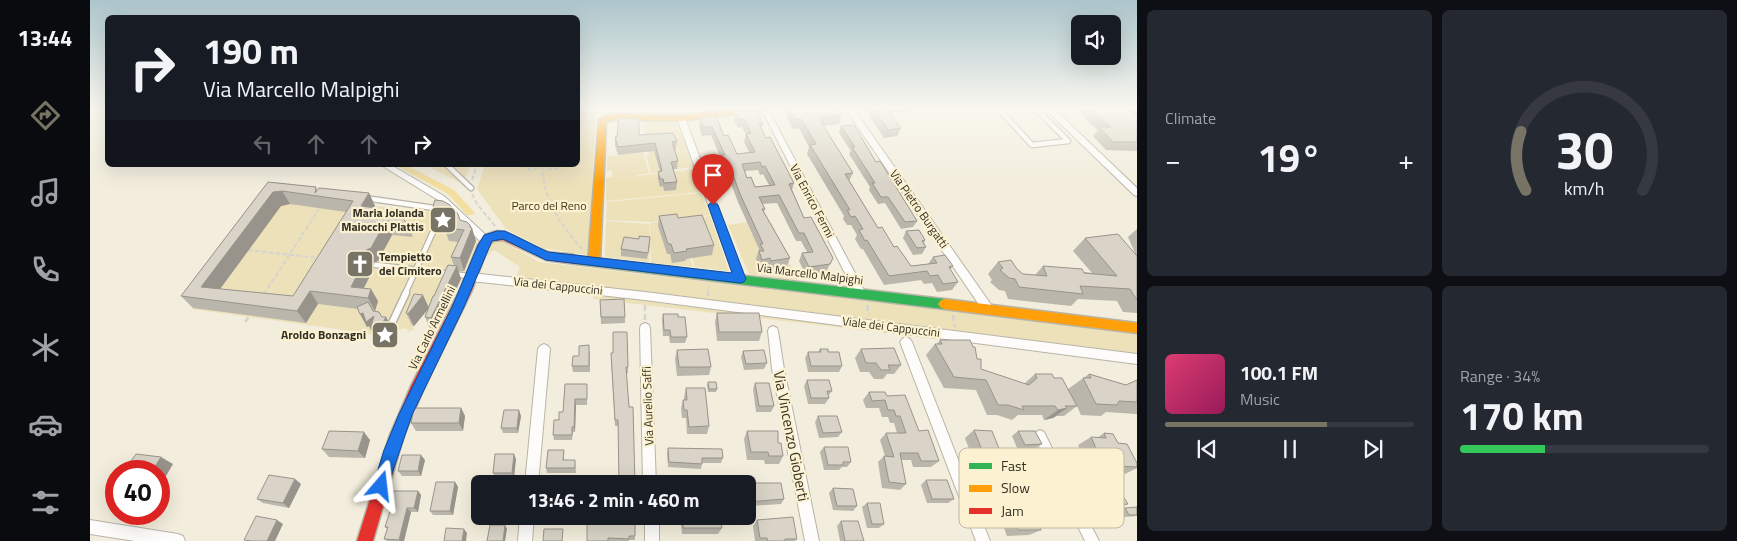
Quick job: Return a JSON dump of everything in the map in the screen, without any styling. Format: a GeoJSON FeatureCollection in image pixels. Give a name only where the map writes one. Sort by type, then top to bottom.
{"type":"FeatureCollection","features":[{"type":"Feature","properties":{"kind":"street"},"geometry":{"type":"LineString","coordinates":[[591,259],[597,133]]}},
{"type":"Feature","properties":{"kind":"street"},"geometry":{"type":"LineString","coordinates":[[687,133],[740,279]]}},
{"type":"Feature","properties":{"kind":"street","name":"Via Enrico Fermi"},"geometry":{"type":"LineString","coordinates":[[778,133],[862,294]]}},
{"type":"Feature","properties":{"kind":"street","name":"Via Pietro Burgatti"},"geometry":{"type":"LineString","coordinates":[[866,133],[988,310]]}},
{"type":"Feature","properties":{"kind":"street"},"geometry":{"type":"LineString","coordinates":[[1074,133],[1137,194]]}},
{"type":"Feature","properties":{"kind":"street"},"geometry":{"type":"LineString","coordinates":[[388,167],[429,190],[486,241],[491,237],[501,235]]}},
{"type":"Feature","properties":{"kind":"street","name":"Via Marcello Malpighi"},"geometry":{"type":"LineString","coordinates":[[501,235],[511,238],[542,255],[591,259],[1137,328]]}},
{"type":"Feature","properties":{"kind":"street","name":"Via Carlo Armellini"},"geometry":{"type":"LineString","coordinates":[[365,541],[397,435],[486,241]]}},
{"type":"Feature","properties":{"kind":"street","name":"Via dei Cappuccini"},"geometry":{"type":"LineString","coordinates":[[471,277],[645,296]]}},
{"type":"Feature","properties":{"kind":"street","name":"Viale dei Cappuccini"},"geometry":{"type":"LineString","coordinates":[[645,296],[1137,358]]}},
{"type":"Feature","properties":{"kind":"street","name":"Via Aurelio Saffi"},"geometry":{"type":"LineString","coordinates":[[645,328],[650,475]]}},
{"type":"Feature","properties":{"kind":"street","name":"Via Vincenzo Gioberti"},"geometry":{"type":"LineString","coordinates":[[773,331],[778,369],[812,541]]}},
{"type":"Feature","properties":{"kind":"street"},"geometry":{"type":"LineString","coordinates":[[906,342],[959,479]]}},
{"type":"Feature","properties":{"kind":"street"},"geometry":{"type":"LineString","coordinates":[[532,475],[544,349]]}},
{"type":"Feature","properties":{"kind":"street"},"geometry":{"type":"LineString","coordinates":[[1040,436],[1046,448]]}},
{"type":"Feature","properties":{"kind":"street"},"geometry":{"type":"LineString","coordinates":[[525,541],[526,525]]}},
{"type":"Feature","properties":{"kind":"street"},"geometry":{"type":"LineString","coordinates":[[652,525],[652,541]]}},
{"type":"Feature","properties":{"kind":"street"},"geometry":{"type":"LineString","coordinates":[[90,527],[178,541]]}},
{"type":"Feature","properties":{"kind":"street"},"geometry":{"type":"LineString","coordinates":[[978,528],[983,541]]}},
{"type":"Feature","properties":{"kind":"street"},"geometry":{"type":"LineString","coordinates":[[1086,528],[1092,541]]}},
{"type":"Feature","properties":{"kind":"lane"},"geometry":{"type":"LineString","coordinates":[[1021,133],[1032,145],[1068,141],[1061,133]]}},
{"type":"Feature","properties":{"kind":"lane"},"geometry":{"type":"LineString","coordinates":[[449,167],[471,188]]}},
{"type":"Feature","properties":{"kind":"lane"},"geometry":{"type":"LineString","coordinates":[[360,197],[454,211]]}},
{"type":"Feature","properties":{"kind":"lane"},"geometry":{"type":"LineString","coordinates":[[391,325],[438,223]]}},
{"type":"Feature","properties":{"kind":"lane"},"geometry":{"type":"LineString","coordinates":[[376,265],[471,277]]}},
{"type":"Feature","properties":{"kind":"path"},"geometry":{"type":"LineString","coordinates":[[477,167],[471,188],[478,204],[501,235]]}},
{"type":"Feature","properties":{"kind":"path"},"geometry":{"type":"LineString","coordinates":[[523,167],[532,170],[538,167]]}},
{"type":"Feature","properties":{"kind":"path"},"geometry":{"type":"LineString","coordinates":[[542,167],[543,181],[553,208],[572,239],[591,259]]}},
{"type":"Feature","properties":{"kind":"path"},"geometry":{"type":"LineString","coordinates":[[546,167],[551,170],[560,167]]}},
{"type":"Feature","properties":{"kind":"path"},"geometry":{"type":"LineString","coordinates":[[262,297],[319,209]]}},
{"type":"Feature","properties":{"kind":"path"},"geometry":{"type":"LineString","coordinates":[[248,250],[324,259]]}},
{"type":"Feature","properties":{"kind":"path"},"geometry":{"type":"LineString","coordinates":[[707,304],[710,275]]}},
{"type":"Feature","properties":{"kind":"path"},"geometry":{"type":"LineString","coordinates":[[862,294],[872,324]]}},
{"type":"Feature","properties":{"kind":"path"},"geometry":{"type":"LineString","coordinates":[[645,296],[645,328]]}},
{"type":"Feature","properties":{"kind":"path"},"geometry":{"type":"LineString","coordinates":[[952,311],[957,335]]}},
{"type":"Feature","properties":{"kind":"path"},"geometry":{"type":"LineString","coordinates":[[245,322],[251,313]]}},
{"type":"Feature","properties":{"kind":"green space","name":"Parco del Reno"},"geometry":{"type":"Polygon","coordinates":[[[580,133],[595,133],[588,255],[543,248],[506,229],[477,189],[484,167],[580,167],[580,133]]]}},
{"type":"Feature","properties":{"kind":"green space"},"geometry":{"type":"Polygon","coordinates":[[[645,133],[681,133],[687,150],[664,153],[687,151],[693,167],[651,173],[646,156],[649,155],[645,133]]]}},
{"type":"Feature","properties":{"kind":"green space"},"geometry":{"type":"Polygon","coordinates":[[[643,153],[649,173],[629,177],[694,169],[701,192],[606,201],[606,178],[612,177],[612,171],[607,171],[607,156],[643,153]]]}},
{"type":"Feature","properties":{"kind":"green space"},"geometry":{"type":"Polygon","coordinates":[[[429,167],[470,167],[463,184],[429,167]]]}},
{"type":"Feature","properties":{"kind":"green space"},"geometry":{"type":"Polygon","coordinates":[[[701,193],[710,215],[650,222],[606,220],[607,202],[701,193]]]}},
{"type":"Feature","properties":{"kind":"green space"},"geometry":{"type":"Polygon","coordinates":[[[276,195],[447,214],[464,233],[475,235],[473,240],[477,242],[440,331],[430,329],[431,317],[423,315],[413,325],[414,329],[409,332],[406,328],[392,331],[387,340],[378,339],[379,335],[192,309],[276,195]]]}},
{"type":"Feature","properties":{"kind":"green space"},"geometry":{"type":"Polygon","coordinates":[[[710,216],[729,271],[695,267],[678,220],[710,216]]]}},
{"type":"Feature","properties":{"kind":"green space"},"geometry":{"type":"Polygon","coordinates":[[[676,220],[693,267],[651,263],[650,223],[676,220]]]}},
{"type":"Feature","properties":{"kind":"green space"},"geometry":{"type":"Polygon","coordinates":[[[763,220],[765,223],[772,223],[780,242],[751,248],[780,243],[798,280],[749,274],[728,225],[763,220]]]}},
{"type":"Feature","properties":{"kind":"green space"},"geometry":{"type":"Polygon","coordinates":[[[606,221],[649,224],[651,242],[649,262],[605,257],[606,221]]]}},
{"type":"Feature","properties":{"kind":"green space"},"geometry":{"type":"Polygon","coordinates":[[[503,241],[539,262],[1137,333],[1137,364],[1046,351],[593,299],[593,294],[513,285],[520,267],[494,250],[482,260],[491,242],[503,241]]]}},
{"type":"Feature","properties":{"kind":"building"},"geometry":{"type":"Polygon","coordinates":[[[617,133],[639,133],[639,135],[673,133],[677,141],[672,142],[678,161],[671,162],[677,182],[664,183],[663,179],[660,179],[658,172],[662,171],[655,143],[618,147],[615,137],[617,137],[617,133]]]}},
{"type":"Feature","properties":{"kind":"building"},"geometry":{"type":"Polygon","coordinates":[[[715,133],[723,133],[724,136],[728,135],[737,154],[755,152],[746,134],[764,133],[766,138],[770,137],[794,183],[789,184],[804,218],[811,217],[833,258],[830,264],[809,267],[802,253],[813,252],[804,233],[799,233],[779,195],[759,197],[765,209],[762,209],[790,258],[771,261],[770,258],[762,260],[759,251],[764,251],[760,244],[763,244],[730,167],[723,166],[719,156],[725,155],[715,133]],[[760,162],[742,164],[747,178],[751,177],[755,187],[775,185],[765,166],[762,167],[760,162]]]}},
{"type":"Feature","properties":{"kind":"building"},"geometry":{"type":"Polygon","coordinates":[[[810,133],[828,133],[853,173],[845,174],[878,228],[882,227],[894,247],[897,246],[911,266],[937,263],[933,257],[945,255],[953,266],[949,267],[958,282],[943,284],[938,275],[930,276],[927,271],[889,276],[867,240],[865,241],[859,230],[863,229],[855,216],[851,217],[847,210],[850,210],[810,145],[816,144],[810,133]]]}},
{"type":"Feature","properties":{"kind":"building"},"geometry":{"type":"Polygon","coordinates":[[[846,133],[859,133],[876,162],[880,161],[917,221],[905,222],[888,197],[881,197],[872,183],[875,183],[852,147],[855,147],[846,133]]]}},
{"type":"Feature","properties":{"kind":"building"},"geometry":{"type":"Polygon","coordinates":[[[1105,133],[1137,133],[1137,142],[1113,142],[1105,133]]]}},
{"type":"Feature","properties":{"kind":"building"},"geometry":{"type":"Polygon","coordinates":[[[268,182],[316,187],[315,193],[319,188],[369,193],[361,206],[377,208],[375,211],[398,214],[408,224],[386,221],[371,248],[366,250],[367,256],[351,287],[371,289],[368,298],[310,291],[297,311],[181,296],[268,182]],[[282,191],[273,192],[201,287],[293,296],[353,201],[282,191]]]}},
{"type":"Feature","properties":{"kind":"building"},"geometry":{"type":"Polygon","coordinates":[[[435,200],[443,201],[450,205],[458,214],[460,220],[467,222],[472,228],[460,258],[451,257],[464,230],[444,228],[448,219],[443,211],[437,210],[433,206],[435,200]]]}},
{"type":"Feature","properties":{"kind":"building"},"geometry":{"type":"Polygon","coordinates":[[[677,214],[678,218],[702,215],[714,245],[686,249],[687,251],[674,253],[671,244],[668,244],[659,216],[677,214]]]}},
{"type":"Feature","properties":{"kind":"building"},"geometry":{"type":"Polygon","coordinates":[[[919,230],[925,240],[922,241],[926,247],[917,248],[906,231],[919,230]]]}},
{"type":"Feature","properties":{"kind":"building"},"geometry":{"type":"Polygon","coordinates":[[[1118,234],[1137,256],[1137,300],[1130,289],[1080,286],[1083,294],[1019,287],[1015,279],[1009,278],[1000,270],[1003,268],[998,262],[1011,260],[1023,274],[1047,276],[1043,266],[1082,269],[1084,273],[1117,276],[1085,238],[1118,234]]]}},
{"type":"Feature","properties":{"kind":"building"},"geometry":{"type":"Polygon","coordinates":[[[639,236],[650,237],[648,253],[621,249],[624,237],[639,239],[639,236]]]}},
{"type":"Feature","properties":{"kind":"building"},"geometry":{"type":"Polygon","coordinates":[[[448,265],[457,266],[431,318],[425,317],[433,296],[448,265]]]}},
{"type":"Feature","properties":{"kind":"building"},"geometry":{"type":"Polygon","coordinates":[[[414,294],[423,295],[408,314],[406,313],[414,294]]]}},
{"type":"Feature","properties":{"kind":"building"},"geometry":{"type":"Polygon","coordinates":[[[624,299],[625,317],[601,317],[600,300],[624,299]]]}},
{"type":"Feature","properties":{"kind":"building"},"geometry":{"type":"Polygon","coordinates":[[[368,302],[373,311],[379,312],[382,317],[386,317],[380,328],[371,327],[374,316],[366,322],[363,313],[360,314],[357,307],[368,302]]]}},
{"type":"Feature","properties":{"kind":"building"},"geometry":{"type":"Polygon","coordinates":[[[717,313],[759,313],[762,332],[719,332],[717,313]]]}},
{"type":"Feature","properties":{"kind":"building"},"geometry":{"type":"Polygon","coordinates":[[[663,314],[678,314],[678,317],[685,317],[687,337],[671,337],[670,330],[664,330],[663,314]]]}},
{"type":"Feature","properties":{"kind":"building"},"geometry":{"type":"Polygon","coordinates":[[[613,332],[627,332],[628,367],[626,367],[629,407],[633,407],[635,475],[619,475],[618,420],[615,420],[611,353],[613,353],[613,332]]]}},
{"type":"Feature","properties":{"kind":"building"},"geometry":{"type":"Polygon","coordinates":[[[940,340],[970,340],[973,347],[975,347],[977,359],[981,359],[981,369],[1029,385],[1037,378],[1035,374],[1052,374],[1054,378],[1062,378],[1077,406],[1065,406],[1067,408],[1058,410],[1055,406],[1022,406],[1024,410],[1008,405],[998,405],[986,380],[954,377],[935,344],[942,344],[940,340]]]}},
{"type":"Feature","properties":{"kind":"building"},"geometry":{"type":"Polygon","coordinates":[[[589,345],[589,366],[572,366],[573,356],[579,356],[579,346],[589,345]]]}},
{"type":"Feature","properties":{"kind":"building"},"geometry":{"type":"Polygon","coordinates":[[[894,348],[901,365],[888,365],[890,370],[881,370],[876,363],[866,363],[861,349],[894,348]]]}},
{"type":"Feature","properties":{"kind":"building"},"geometry":{"type":"Polygon","coordinates":[[[708,349],[711,367],[679,367],[677,350],[708,349]]]}},
{"type":"Feature","properties":{"kind":"building"},"geometry":{"type":"Polygon","coordinates":[[[820,349],[828,349],[828,352],[839,352],[842,366],[811,366],[808,352],[821,352],[820,349]]]}},
{"type":"Feature","properties":{"kind":"building"},"geometry":{"type":"Polygon","coordinates":[[[764,350],[767,363],[746,364],[743,351],[764,350]]]}},
{"type":"Feature","properties":{"kind":"building"},"geometry":{"type":"Polygon","coordinates":[[[1089,374],[1126,385],[1137,380],[1137,402],[1119,401],[1117,405],[1096,404],[1083,378],[1091,378],[1089,374]]]}},
{"type":"Feature","properties":{"kind":"building"},"geometry":{"type":"Polygon","coordinates":[[[807,380],[829,380],[832,391],[827,391],[829,398],[811,398],[807,380]]]}},
{"type":"Feature","properties":{"kind":"building"},"geometry":{"type":"Polygon","coordinates":[[[708,382],[716,382],[717,389],[709,389],[708,382]]]}},
{"type":"Feature","properties":{"kind":"building"},"geometry":{"type":"Polygon","coordinates":[[[755,383],[769,383],[774,406],[759,406],[755,383]]]}},
{"type":"Feature","properties":{"kind":"building"},"geometry":{"type":"Polygon","coordinates":[[[565,384],[587,384],[587,399],[575,399],[572,435],[553,435],[554,420],[559,420],[559,412],[563,412],[565,384]]]}},
{"type":"Feature","properties":{"kind":"building"},"geometry":{"type":"Polygon","coordinates":[[[686,388],[705,388],[709,426],[689,427],[687,410],[684,410],[683,400],[687,400],[686,388]]]}},
{"type":"Feature","properties":{"kind":"building"},"geometry":{"type":"Polygon","coordinates":[[[869,392],[885,392],[887,396],[905,395],[919,431],[928,430],[939,461],[921,461],[918,453],[900,453],[906,484],[889,482],[884,456],[894,457],[886,433],[906,433],[900,416],[896,416],[894,410],[888,410],[885,400],[872,401],[869,392]]]}},
{"type":"Feature","properties":{"kind":"building"},"geometry":{"type":"Polygon","coordinates":[[[414,408],[461,408],[459,423],[411,423],[414,408]]]}},
{"type":"Feature","properties":{"kind":"building"},"geometry":{"type":"Polygon","coordinates":[[[504,410],[519,410],[517,428],[501,428],[504,410]]]}},
{"type":"Feature","properties":{"kind":"building"},"geometry":{"type":"Polygon","coordinates":[[[818,416],[837,416],[842,432],[823,433],[818,416]]]}},
{"type":"Feature","properties":{"kind":"building"},"geometry":{"type":"Polygon","coordinates":[[[974,430],[992,431],[999,448],[981,448],[974,430]]]}},
{"type":"Feature","properties":{"kind":"building"},"geometry":{"type":"Polygon","coordinates":[[[329,431],[364,432],[358,451],[322,449],[329,431]]]}},
{"type":"Feature","properties":{"kind":"building"},"geometry":{"type":"Polygon","coordinates":[[[747,431],[778,431],[778,443],[781,443],[783,456],[769,456],[768,452],[751,452],[747,431]]]}},
{"type":"Feature","properties":{"kind":"building"},"geometry":{"type":"Polygon","coordinates":[[[1018,431],[1035,431],[1042,444],[1025,445],[1018,431]]]}},
{"type":"Feature","properties":{"kind":"building"},"geometry":{"type":"Polygon","coordinates":[[[1104,433],[1113,434],[1118,443],[1127,444],[1137,463],[1137,467],[1124,466],[1124,448],[1096,448],[1091,437],[1106,438],[1104,433]]]}},
{"type":"Feature","properties":{"kind":"building"},"geometry":{"type":"Polygon","coordinates":[[[824,447],[848,447],[851,462],[843,462],[843,465],[828,465],[824,447]]]}},
{"type":"Feature","properties":{"kind":"building"},"geometry":{"type":"Polygon","coordinates":[[[668,448],[722,449],[723,458],[702,458],[702,464],[669,462],[668,448]]]}},
{"type":"Feature","properties":{"kind":"building"},"geometry":{"type":"Polygon","coordinates":[[[548,450],[564,450],[563,460],[575,460],[575,468],[546,468],[548,450]]]}},
{"type":"Feature","properties":{"kind":"building"},"geometry":{"type":"Polygon","coordinates":[[[136,454],[161,457],[159,460],[132,460],[136,454]]]}},
{"type":"Feature","properties":{"kind":"building"},"geometry":{"type":"Polygon","coordinates":[[[495,454],[514,454],[512,473],[493,473],[495,454]]]}},
{"type":"Feature","properties":{"kind":"building"},"geometry":{"type":"Polygon","coordinates":[[[402,455],[421,455],[418,471],[398,471],[402,455]]]}},
{"type":"Feature","properties":{"kind":"building"},"geometry":{"type":"Polygon","coordinates":[[[269,475],[295,479],[283,503],[257,499],[269,475]]]}},
{"type":"Feature","properties":{"kind":"building"},"geometry":{"type":"Polygon","coordinates":[[[926,480],[947,480],[954,499],[932,499],[926,480]]]}},
{"type":"Feature","properties":{"kind":"building"},"geometry":{"type":"Polygon","coordinates":[[[436,482],[455,482],[450,511],[430,511],[436,482]]]}},
{"type":"Feature","properties":{"kind":"building"},"geometry":{"type":"Polygon","coordinates":[[[756,483],[781,483],[784,499],[756,501],[756,483]]]}},
{"type":"Feature","properties":{"kind":"building"},"geometry":{"type":"Polygon","coordinates":[[[833,488],[853,489],[857,506],[837,506],[833,488]]]}},
{"type":"Feature","properties":{"kind":"building"},"geometry":{"type":"Polygon","coordinates":[[[393,491],[418,491],[414,508],[407,508],[399,540],[384,539],[388,527],[385,527],[391,508],[389,508],[393,491]]]}},
{"type":"Feature","properties":{"kind":"building"},"geometry":{"type":"Polygon","coordinates":[[[867,503],[880,503],[884,524],[872,524],[867,503]]]}},
{"type":"Feature","properties":{"kind":"building"},"geometry":{"type":"Polygon","coordinates":[[[1137,507],[1137,515],[1129,515],[1125,508],[1137,507]]]}},
{"type":"Feature","properties":{"kind":"building"},"geometry":{"type":"Polygon","coordinates":[[[256,516],[277,520],[267,541],[244,540],[256,516]]]}},
{"type":"Feature","properties":{"kind":"building"},"geometry":{"type":"Polygon","coordinates":[[[793,517],[797,539],[768,541],[767,538],[760,538],[757,520],[793,517]]]}},
{"type":"Feature","properties":{"kind":"building"},"geometry":{"type":"Polygon","coordinates":[[[841,521],[858,521],[864,541],[845,541],[841,521]]]}},
{"type":"Feature","properties":{"kind":"building"},"geometry":{"type":"Polygon","coordinates":[[[490,525],[505,525],[503,541],[487,541],[490,525]]]}},
{"type":"Feature","properties":{"kind":"building"},"geometry":{"type":"Polygon","coordinates":[[[587,525],[635,525],[635,536],[629,536],[629,539],[608,538],[608,541],[587,541],[587,525]]]}},
{"type":"Feature","properties":{"kind":"building"},"geometry":{"type":"Polygon","coordinates":[[[683,525],[722,525],[722,528],[683,528],[683,525]]]}},
{"type":"Feature","properties":{"kind":"building"},"geometry":{"type":"Polygon","coordinates":[[[446,528],[464,529],[462,541],[444,541],[446,528]]]}},
{"type":"Feature","properties":{"kind":"building"},"geometry":{"type":"Polygon","coordinates":[[[1017,528],[1040,528],[1041,530],[1018,530],[1017,528]]]}},
{"type":"Feature","properties":{"kind":"building"},"geometry":{"type":"Polygon","coordinates":[[[544,529],[563,529],[562,541],[543,541],[544,529]]]}},
{"type":"Feature","properties":{"kind":"waterway"},"geometry":{"type":"LineString","coordinates":[[403,167],[451,192],[470,213]]}},
{"type":"Feature","properties":{"kind":"traffic: fast"},"geometry":{"type":"LineString","coordinates":[[576,260],[944,304]]}},
{"type":"Feature","properties":{"kind":"traffic: slow"},"geometry":{"type":"LineString","coordinates":[[594,262],[601,133]]}},
{"type":"Feature","properties":{"kind":"traffic: slow"},"geometry":{"type":"LineString","coordinates":[[944,304],[1137,328]]}},
{"type":"Feature","properties":{"kind":"traffic: jam"},"geometry":{"type":"LineString","coordinates":[[365,541],[397,435],[418,386],[466,290],[483,245],[489,238],[497,235],[505,236],[546,256],[576,260]]}},
{"type":"Feature","properties":{"kind":"place","name":"Maria Jolanda Maiocchi Plattis"},"geometry":{"type":"Point","coordinates":[443,220]}},
{"type":"Feature","properties":{"kind":"place","name":"Tempietto del Cimitero"},"geometry":{"type":"Point","coordinates":[360,264]}},
{"type":"Feature","properties":{"kind":"place","name":"Aroldo Bonzagni"},"geometry":{"type":"Point","coordinates":[385,335]}},
{"type":"Feature","properties":{"kind":"route"},"geometry":{"type":"LineString","coordinates":[[381,486],[392,450],[418,386],[458,307],[483,245],[488,238],[505,235],[546,256],[740,279],[713,205]]}}]}
